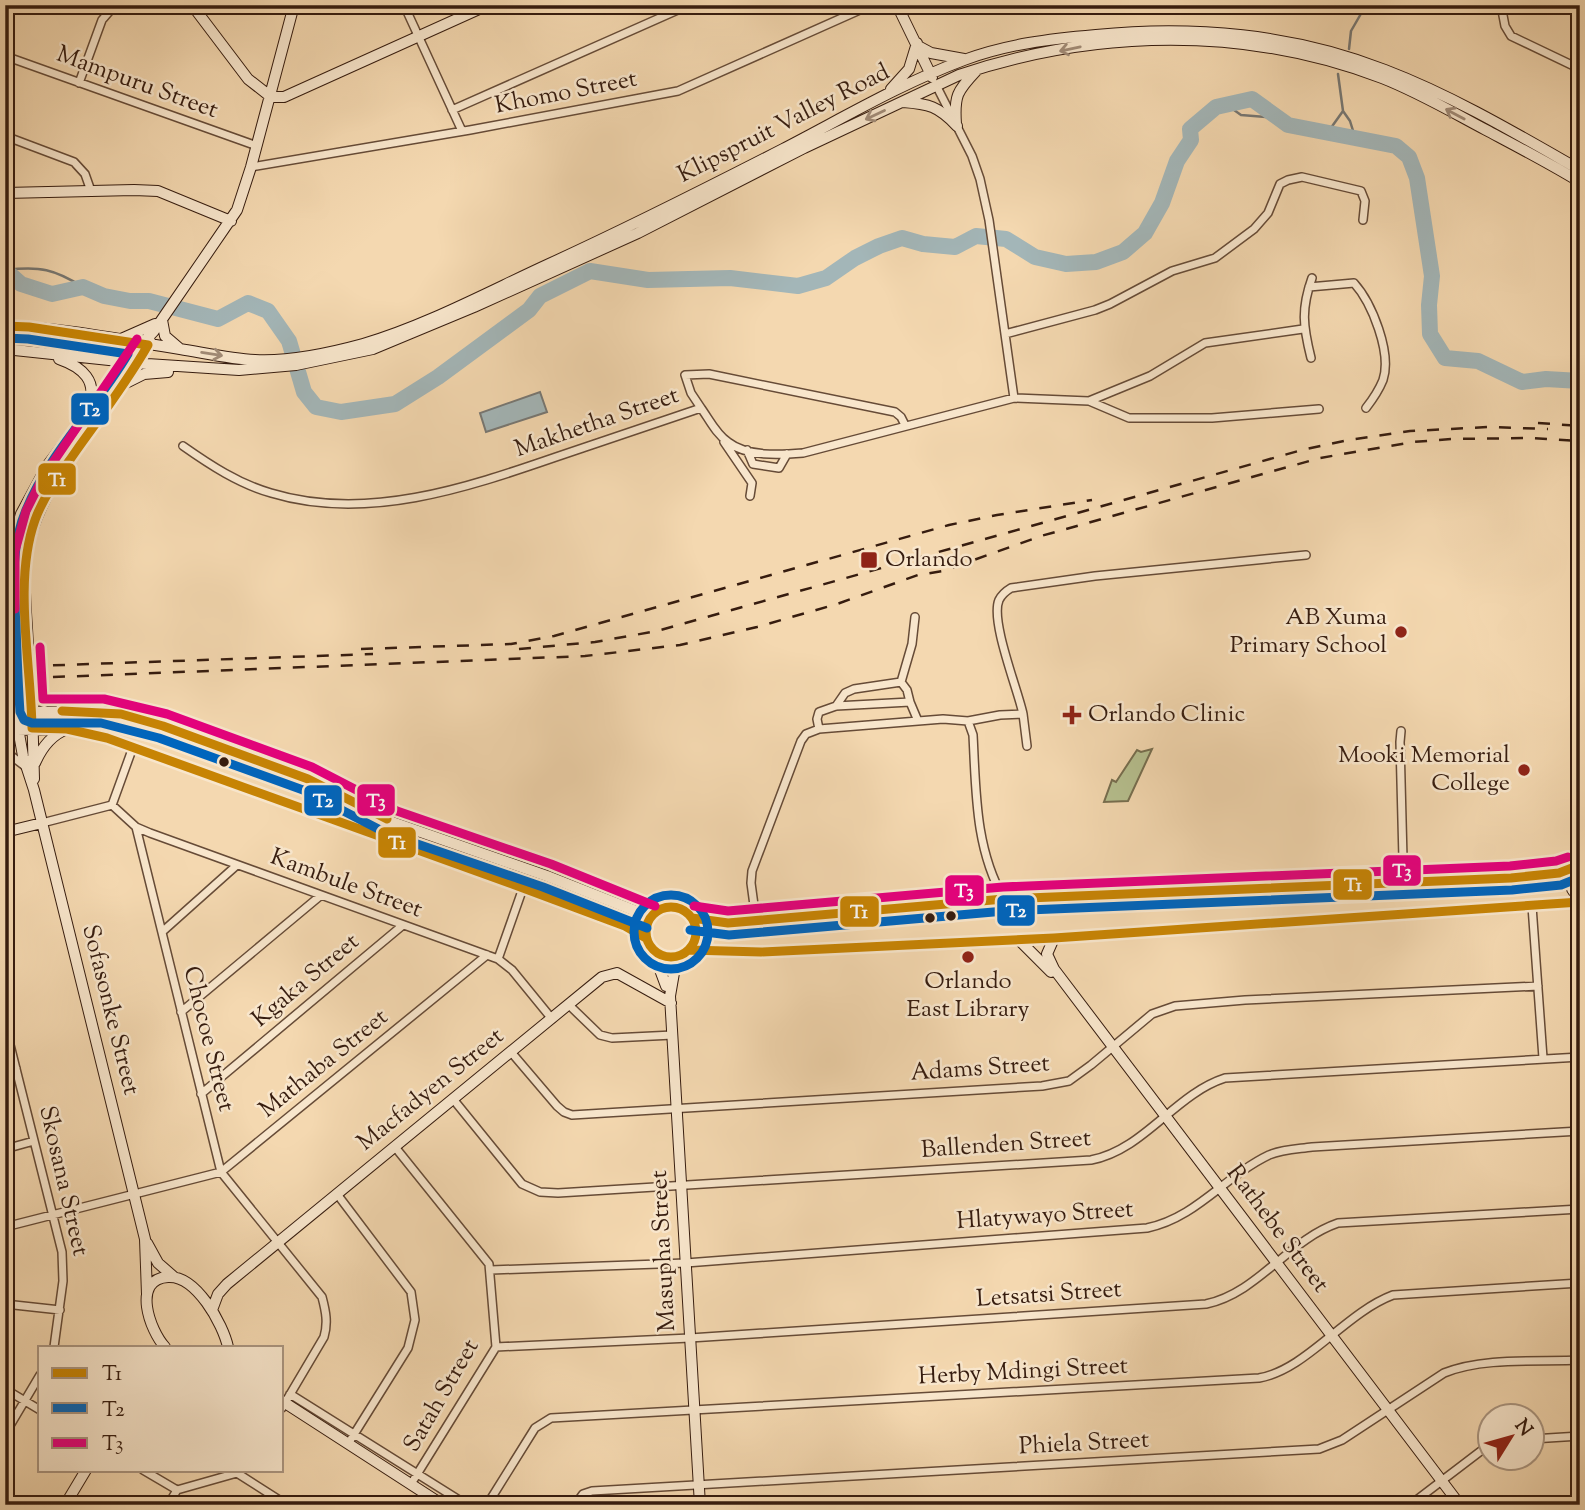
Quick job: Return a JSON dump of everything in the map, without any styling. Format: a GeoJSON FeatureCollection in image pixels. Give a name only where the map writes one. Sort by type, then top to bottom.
{"type":"FeatureCollection","features":[{"type":"Feature","properties":{"kind":"main road"},"geometry":{"type":"LineString","coordinates":[[192,5],[248,79],[271,97],[284,97],[488,5]]}},
{"type":"Feature","properties":{"kind":"main road"},"geometry":{"type":"LineString","coordinates":[[145,344],[231,221],[241,201],[271,97],[293,5]]}},
{"type":"Feature","properties":{"kind":"main road"},"geometry":{"type":"LineString","coordinates":[[897,5],[936,86]]}},
{"type":"Feature","properties":{"kind":"main road","name":"Klipspruit Valley Road"},"geometry":{"type":"LineString","coordinates":[[332,355],[422,321],[615,234],[885,94],[966,59],[1038,40],[1180,30],[1243,35],[1349,57],[1387,70],[1451,100],[1580,170]]}},
{"type":"Feature","properties":{"kind":"main road","name":"Klipspruit Valley Road"},"geometry":{"type":"LineString","coordinates":[[5,348],[138,363],[239,370],[391,343],[638,233],[804,148],[936,86],[979,69],[1081,47],[1128,41],[1202,40],[1251,44],[1331,61],[1383,79],[1447,109],[1580,181]]}},
{"type":"Feature","properties":{"kind":"main road"},"geometry":{"type":"LineString","coordinates":[[917,45],[942,57],[966,59]]}},
{"type":"Feature","properties":{"kind":"main road"},"geometry":{"type":"LineString","coordinates":[[885,94],[909,69],[917,45]]}},
{"type":"Feature","properties":{"kind":"main road"},"geometry":{"type":"LineString","coordinates":[[956,125],[954,104],[957,92],[979,69]]}},
{"type":"Feature","properties":{"kind":"main road"},"geometry":{"type":"LineString","coordinates":[[902,102],[937,107],[956,125]]}},
{"type":"Feature","properties":{"kind":"main road"},"geometry":{"type":"LineString","coordinates":[[5,193],[158,191],[231,221]]}},
{"type":"Feature","properties":{"kind":"main road"},"geometry":{"type":"LineString","coordinates":[[119,339],[145,330],[162,320]]}},
{"type":"Feature","properties":{"kind":"main road"},"geometry":{"type":"LineString","coordinates":[[162,320],[165,335],[179,349]]}},
{"type":"Feature","properties":{"kind":"main road","name":"Klipspruit Valley Road"},"geometry":{"type":"LineString","coordinates":[[5,326],[119,339],[276,364]]}},
{"type":"Feature","properties":{"kind":"main road","name":"Sofasonke Street"},"geometry":{"type":"LineString","coordinates":[[145,344],[126,361],[36,483],[16,528],[8,568],[17,730],[30,767],[145,1239],[147,1310],[155,1334],[164,1346]]}},
{"type":"Feature","properties":{"kind":"main road","name":"Sofasonke Street"},"geometry":{"type":"LineString","coordinates":[[30,767],[32,707],[27,552],[37,516],[53,485],[138,363],[145,344]]}},
{"type":"Feature","properties":{"kind":"main road"},"geometry":{"type":"LineString","coordinates":[[30,352],[60,359],[81,369],[91,386],[91,393],[90,403],[81,420]]}},
{"type":"Feature","properties":{"kind":"main road"},"geometry":{"type":"LineString","coordinates":[[123,385],[140,375],[153,372],[217,373],[239,370]]}},
{"type":"Feature","properties":{"kind":"main road"},"geometry":{"type":"LineString","coordinates":[[31,650],[46,706]]}},
{"type":"Feature","properties":{"kind":"main road"},"geometry":{"type":"LineString","coordinates":[[14,708],[46,706],[121,714],[163,726],[308,779],[392,822],[597,895],[655,914],[675,907],[692,918],[728,923],[1004,899],[1511,878],[1559,873],[1572,868],[1580,859]]}},
{"type":"Feature","properties":{"kind":"main road"},"geometry":{"type":"LineString","coordinates":[[30,767],[48,741],[67,729]]}},
{"type":"Feature","properties":{"kind":"main road"},"geometry":{"type":"LineString","coordinates":[[17,730],[67,729],[133,747],[523,888],[635,932],[646,938],[661,955],[672,958],[685,953],[1054,939],[1580,901],[1570,885],[1572,868]]}},
{"type":"Feature","properties":{"kind":"main road"},"geometry":{"type":"LineString","coordinates":[[5,832],[42,823]]}},
{"type":"Feature","properties":{"kind":"main road"},"geometry":{"type":"LineString","coordinates":[[646,938],[646,928],[655,914]]}},
{"type":"Feature","properties":{"kind":"main road"},"geometry":{"type":"LineString","coordinates":[[685,953],[696,936],[692,918]]}},
{"type":"Feature","properties":{"kind":"main road"},"geometry":{"type":"LineString","coordinates":[[635,932],[656,959],[669,995]]}},
{"type":"Feature","properties":{"kind":"main road","name":"Rathebe Street"},"geometry":{"type":"LineString","coordinates":[[1054,939],[1047,954],[1060,978],[1460,1505]]}},
{"type":"Feature","properties":{"kind":"main road","name":"Rathebe Street"},"geometry":{"type":"LineString","coordinates":[[1019,940],[1060,978]]}},
{"type":"Feature","properties":{"kind":"main road","name":"Masupha Street"},"geometry":{"type":"LineString","coordinates":[[669,995],[675,967],[685,953]]}},
{"type":"Feature","properties":{"kind":"main road","name":"Masupha Street"},"geometry":{"type":"LineString","coordinates":[[661,955],[673,1035],[700,1505]]}},
{"type":"Feature","properties":{"kind":"main road","name":"Macfadyen Street"},"geometry":{"type":"LineString","coordinates":[[212,1310],[218,1294],[227,1284],[602,977],[617,973],[669,995]]}},
{"type":"Feature","properties":{"kind":"main road","name":"Sofasonke Street"},"geometry":{"type":"LineString","coordinates":[[145,1239],[158,1263],[192,1289],[212,1310],[228,1346]]}},
{"type":"Feature","properties":{"kind":"main road"},"geometry":{"type":"LineString","coordinates":[[147,1294],[161,1278],[175,1278]]}},
{"type":"Feature","properties":{"kind":"main road"},"geometry":{"type":"LineString","coordinates":[[192,1289],[208,1292],[227,1284]]}},
{"type":"Feature","properties":{"kind":"main road"},"geometry":{"type":"LineString","coordinates":[[152,1346],[155,1334]]}},
{"type":"Feature","properties":{"kind":"main road"},"geometry":{"type":"LineString","coordinates":[[284,1402],[351,1439],[443,1505]]}},
{"type":"Feature","properties":{"kind":"main road"},"geometry":{"type":"LineString","coordinates":[[65,1505],[85,1472]]}},
{"type":"Feature","properties":{"kind":"street"},"geometry":{"type":"LineString","coordinates":[[79,83],[102,20],[115,5]]}},
{"type":"Feature","properties":{"kind":"street"},"geometry":{"type":"LineString","coordinates":[[404,5],[462,131]]}},
{"type":"Feature","properties":{"kind":"street"},"geometry":{"type":"LineString","coordinates":[[452,110],[689,5]]}},
{"type":"Feature","properties":{"kind":"street","name":"Khomo Street"},"geometry":{"type":"LineString","coordinates":[[251,167],[678,91],[871,5]]}},
{"type":"Feature","properties":{"kind":"street"},"geometry":{"type":"LineString","coordinates":[[1501,5],[1505,26],[1511,36],[1580,69]]}},
{"type":"Feature","properties":{"kind":"street"},"geometry":{"type":"LineString","coordinates":[[1575,5],[1580,34]]}},
{"type":"Feature","properties":{"kind":"street","name":"Mampuru Street"},"geometry":{"type":"LineString","coordinates":[[5,56],[257,146]]}},
{"type":"Feature","properties":{"kind":"street"},"geometry":{"type":"LineString","coordinates":[[936,86],[972,156],[989,220],[1014,398]]}},
{"type":"Feature","properties":{"kind":"street"},"geometry":{"type":"LineString","coordinates":[[5,136],[74,162],[85,174],[91,191]]}},
{"type":"Feature","properties":{"kind":"street"},"geometry":{"type":"LineString","coordinates":[[1005,334],[1095,310],[1172,271],[1216,258],[1254,229],[1268,213],[1280,184],[1294,177],[1361,191],[1366,201],[1363,220]]}},
{"type":"Feature","properties":{"kind":"street"},"geometry":{"type":"LineString","coordinates":[[1311,358],[1303,329],[1312,278]]}},
{"type":"Feature","properties":{"kind":"street"},"geometry":{"type":"LineString","coordinates":[[1309,287],[1354,283],[1371,307],[1384,356],[1384,377],[1366,408]]}},
{"type":"Feature","properties":{"kind":"street"},"geometry":{"type":"LineString","coordinates":[[1089,401],[1150,376],[1205,343],[1303,329]]}},
{"type":"Feature","properties":{"kind":"street"},"geometry":{"type":"LineString","coordinates":[[701,408],[691,393],[685,374],[709,374],[895,412],[905,425]]}},
{"type":"Feature","properties":{"kind":"street","name":"Makhetha Street"},"geometry":{"type":"LineString","coordinates":[[183,446],[221,471],[272,494],[324,503],[363,504],[398,501],[471,485],[701,408],[727,442],[747,450],[787,454],[803,453],[1014,398],[1089,401]]}},
{"type":"Feature","properties":{"kind":"street"},"geometry":{"type":"LineString","coordinates":[[1089,401],[1129,418],[1212,418],[1319,409]]}},
{"type":"Feature","properties":{"kind":"street"},"geometry":{"type":"LineString","coordinates":[[718,433],[751,483],[750,496]]}},
{"type":"Feature","properties":{"kind":"street"},"geometry":{"type":"LineString","coordinates":[[747,450],[753,464],[779,467],[787,454]]}},
{"type":"Feature","properties":{"kind":"street"},"geometry":{"type":"LineString","coordinates":[[1027,746],[1020,698],[1007,664],[997,608],[1002,595],[1011,588],[1096,576],[1306,555]]}},
{"type":"Feature","properties":{"kind":"street"},"geometry":{"type":"LineString","coordinates":[[901,682],[912,644],[915,617]]}},
{"type":"Feature","properties":{"kind":"street"},"geometry":{"type":"LineString","coordinates":[[901,682],[907,690],[918,721]]}},
{"type":"Feature","properties":{"kind":"street"},"geometry":{"type":"LineString","coordinates":[[836,706],[845,693],[854,688],[901,682]]}},
{"type":"Feature","properties":{"kind":"street"},"geometry":{"type":"LineString","coordinates":[[819,729],[819,712],[836,706],[910,702]]}},
{"type":"Feature","properties":{"kind":"street"},"geometry":{"type":"LineString","coordinates":[[756,920],[751,883],[755,858],[806,734],[819,729],[943,719],[968,721],[1023,714]]}},
{"type":"Feature","properties":{"kind":"street"},"geometry":{"type":"LineString","coordinates":[[968,721],[972,735],[981,836],[996,885],[1004,899]]}},
{"type":"Feature","properties":{"kind":"street"},"geometry":{"type":"LineString","coordinates":[[1401,731],[1399,742],[1403,859]]}},
{"type":"Feature","properties":{"kind":"street"},"geometry":{"type":"LineString","coordinates":[[42,823],[112,805],[133,747]]}},
{"type":"Feature","properties":{"kind":"street"},"geometry":{"type":"LineString","coordinates":[[5,751],[30,767]]}},
{"type":"Feature","properties":{"kind":"street","name":"Kambule Street"},"geometry":{"type":"LineString","coordinates":[[112,805],[136,827],[498,959],[512,970],[552,1019]]}},
{"type":"Feature","properties":{"kind":"street","name":"Chocoe Street"},"geometry":{"type":"LineString","coordinates":[[136,827],[221,1172],[322,1297],[326,1312],[327,1327],[324,1337],[284,1402]]}},
{"type":"Feature","properties":{"kind":"street"},"geometry":{"type":"LineString","coordinates":[[162,932],[237,865]]}},
{"type":"Feature","properties":{"kind":"street"},"geometry":{"type":"LineString","coordinates":[[990,900],[996,885]]}},
{"type":"Feature","properties":{"kind":"street"},"geometry":{"type":"LineString","coordinates":[[498,959],[523,888]]}},
{"type":"Feature","properties":{"kind":"street"},"geometry":{"type":"LineString","coordinates":[[181,1012],[320,896]]}},
{"type":"Feature","properties":{"kind":"street"},"geometry":{"type":"LineString","coordinates":[[1532,906],[1543,1058]]}},
{"type":"Feature","properties":{"kind":"street","name":"Kgaka Street"},"geometry":{"type":"LineString","coordinates":[[201,1094],[403,925]]}},
{"type":"Feature","properties":{"kind":"street","name":"Mathaba Street"},"geometry":{"type":"LineString","coordinates":[[5,1227],[221,1172],[487,955]]}},
{"type":"Feature","properties":{"kind":"street","name":"Adams Street"},"geometry":{"type":"LineString","coordinates":[[511,1052],[564,1112],[583,1115],[1057,1084],[1079,1074],[1152,1014],[1186,1003],[1538,986]]}},
{"type":"Feature","properties":{"kind":"street"},"geometry":{"type":"LineString","coordinates":[[569,1005],[600,1035],[612,1038],[673,1035]]}},
{"type":"Feature","properties":{"kind":"street","name":"Skosana Street"},"geometry":{"type":"LineString","coordinates":[[5,1025],[53,1215],[64,1270],[54,1346]]}},
{"type":"Feature","properties":{"kind":"street","name":"Ballenden Street"},"geometry":{"type":"LineString","coordinates":[[453,1099],[527,1188],[558,1193],[1091,1160],[1113,1154],[1166,1118],[1203,1087],[1225,1078],[1580,1057]]}},
{"type":"Feature","properties":{"kind":"street"},"geometry":{"type":"LineString","coordinates":[[5,1071],[16,1068]]}},
{"type":"Feature","properties":{"kind":"street","name":"Hlatywayo Street"},"geometry":{"type":"LineString","coordinates":[[491,1270],[686,1263],[1147,1228],[1173,1221],[1256,1162],[1290,1149],[1580,1130]]}},
{"type":"Feature","properties":{"kind":"street"},"geometry":{"type":"LineString","coordinates":[[5,1149],[34,1141]]}},
{"type":"Feature","properties":{"kind":"street"},"geometry":{"type":"LineString","coordinates":[[395,1147],[486,1259],[491,1270]]}},
{"type":"Feature","properties":{"kind":"street"},"geometry":{"type":"LineString","coordinates":[[337,1194],[407,1283],[415,1308],[413,1332],[408,1348],[351,1439],[418,1474],[467,1505]]}},
{"type":"Feature","properties":{"kind":"street","name":"Letsatsi Street"},"geometry":{"type":"LineString","coordinates":[[496,1347],[690,1338],[1206,1304],[1236,1293],[1316,1231],[1338,1223],[1580,1209]]}},
{"type":"Feature","properties":{"kind":"street","name":"Satah Street"},"geometry":{"type":"LineString","coordinates":[[411,1484],[496,1347],[491,1270]]}},
{"type":"Feature","properties":{"kind":"street","name":"Herby Mdingi Street"},"geometry":{"type":"LineString","coordinates":[[487,1505],[535,1428],[546,1420],[555,1418],[1259,1378],[1283,1371],[1378,1301],[1396,1294],[1580,1283]]}},
{"type":"Feature","properties":{"kind":"street"},"geometry":{"type":"LineString","coordinates":[[5,1304],[60,1310]]}},
{"type":"Feature","properties":{"kind":"street","name":"Phiela Street"},"geometry":{"type":"LineString","coordinates":[[575,1505],[583,1494],[592,1491],[1319,1449],[1342,1440],[1444,1373],[1455,1369],[1479,1364],[1580,1360]]}},
{"type":"Feature","properties":{"kind":"street"},"geometry":{"type":"LineString","coordinates":[[5,1434],[38,1378]]}},
{"type":"Feature","properties":{"kind":"street"},"geometry":{"type":"LineString","coordinates":[[5,1390],[38,1409]]}},
{"type":"Feature","properties":{"kind":"street"},"geometry":{"type":"LineString","coordinates":[[1546,1438],[1580,1436]]}},
{"type":"Feature","properties":{"kind":"street"},"geometry":{"type":"LineString","coordinates":[[1410,1505],[1476,1454]]}},
{"type":"Feature","properties":{"kind":"street"},"geometry":{"type":"LineString","coordinates":[[146,1472],[177,1490]]}},
{"type":"Feature","properties":{"kind":"street"},"geometry":{"type":"LineString","coordinates":[[168,1505],[177,1490],[235,1472]]}},
{"type":"Feature","properties":{"kind":"street"},"geometry":{"type":"LineString","coordinates":[[239,1472],[287,1505]]}},
{"type":"Feature","properties":{"kind":"green space"},"geometry":{"type":"Polygon","coordinates":[[[1152,749],[1128,801],[1104,802],[1112,780],[1116,782],[1137,750],[1141,752],[1152,749]]]}},
{"type":"Feature","properties":{"kind":"shaded area"},"geometry":{"type":"Polygon","coordinates":[[[540,392],[547,412],[486,432],[480,413],[540,392]]]}},
{"type":"Feature","properties":{"kind":"waterway"},"geometry":{"type":"LineString","coordinates":[[1349,49],[1351,31],[1366,5]]}},
{"type":"Feature","properties":{"kind":"waterway"},"geometry":{"type":"LineString","coordinates":[[1338,74],[1343,111],[1350,121],[1355,137]]}},
{"type":"Feature","properties":{"kind":"waterway"},"geometry":{"type":"LineString","coordinates":[[5,270],[21,284],[52,294],[83,287],[104,296],[149,301],[218,319],[248,303],[268,311],[289,341],[304,392],[316,407],[341,412],[395,404],[438,377],[529,310],[540,296],[590,271],[648,280],[730,278],[798,286],[826,278],[855,258],[902,238],[923,244],[955,247],[976,236],[1006,239],[1035,257],[1066,264],[1096,262],[1123,252],[1145,233],[1162,203],[1177,161],[1191,140],[1190,129],[1216,107],[1252,99],[1288,125],[1396,146],[1409,157],[1417,178],[1432,276],[1430,334],[1445,358],[1478,361],[1522,382],[1546,379],[1580,381]]}},
{"type":"Feature","properties":{"kind":"waterway"},"geometry":{"type":"LineString","coordinates":[[1227,105],[1241,115],[1278,118]]}},
{"type":"Feature","properties":{"kind":"waterway"},"geometry":{"type":"LineString","coordinates":[[1328,132],[1343,111]]}},
{"type":"Feature","properties":{"kind":"waterway"},"geometry":{"type":"LineString","coordinates":[[6,270],[46,270],[83,287]]}},
{"type":"Feature","properties":{"kind":"railway"},"geometry":{"type":"LineString","coordinates":[[1538,423],[1580,426]]}},
{"type":"Feature","properties":{"kind":"railway"},"geometry":{"type":"LineString","coordinates":[[519,649],[595,642],[657,631],[1302,450],[1348,440],[1410,431],[1489,427],[1548,429]]}},
{"type":"Feature","properties":{"kind":"railway"},"geometry":{"type":"LineString","coordinates":[[5,679],[585,656],[680,645],[837,604],[918,575],[943,571],[1041,536],[1320,458],[1413,442],[1451,439],[1530,438],[1580,441]]}},
{"type":"Feature","properties":{"kind":"railway"},"geometry":{"type":"LineString","coordinates":[[361,649],[511,644],[554,636],[949,525],[1092,500]]}},
{"type":"Feature","properties":{"kind":"railway"},"geometry":{"type":"LineString","coordinates":[[5,667],[373,654]]}},
{"type":"Feature","properties":{"kind":"transit line","name":"T1"},"geometry":{"type":"LineString","coordinates":[[5,326],[29,327],[148,345]]}},
{"type":"Feature","properties":{"kind":"transit line","name":"T2"},"geometry":{"type":"LineString","coordinates":[[5,338],[128,354],[60,449],[36,489],[17,538],[14,582],[20,712],[24,720],[32,723],[101,723],[159,738],[303,790],[388,834],[543,887],[647,928]]}},
{"type":"Feature","properties":{"kind":"transit line","name":"T3"},"geometry":{"type":"LineString","coordinates":[[15,609],[15,551],[26,511],[43,477],[137,339]]}},
{"type":"Feature","properties":{"kind":"transit line","name":"T1"},"geometry":{"type":"LineString","coordinates":[[148,345],[123,386],[53,484],[35,520],[25,570],[24,596],[32,728],[67,729],[107,738],[523,888],[625,926],[646,938]]}},
{"type":"Feature","properties":{"kind":"transit line","name":"T3"},"geometry":{"type":"LineString","coordinates":[[40,647],[43,699],[104,699],[167,714],[312,767],[397,811],[551,864],[655,906]]}},
{"type":"Feature","properties":{"kind":"transit line","name":"T1"},"geometry":{"type":"LineString","coordinates":[[62,711],[121,714],[163,726],[308,779],[387,819]]}},
{"type":"Feature","properties":{"kind":"transit line","name":"T3"},"geometry":{"type":"LineString","coordinates":[[694,906],[728,911],[1003,887],[1510,866],[1556,861],[1568,857]]}},
{"type":"Feature","properties":{"kind":"transit line","name":"T1"},"geometry":{"type":"LineString","coordinates":[[692,918],[728,923],[1004,899],[1511,878],[1559,873],[1572,868]]}},
{"type":"Feature","properties":{"kind":"transit line","name":"T2"},"geometry":{"type":"LineString","coordinates":[[690,930],[729,935],[1005,911],[1512,890],[1561,885],[1576,879]]}},
{"type":"Feature","properties":{"kind":"transit line","name":"T2"},"geometry":{"type":"LineString","coordinates":[[664,895],[678,895],[692,901],[702,911],[708,932],[702,953],[692,963],[678,969],[664,969],[650,963],[640,953],[634,939],[634,925],[640,911],[650,901],[664,895]]}},
{"type":"Feature","properties":{"kind":"transit line","name":"T1"},"geometry":{"type":"LineString","coordinates":[[689,950],[761,952],[1054,938],[1580,902]]}},
{"type":"Feature","properties":{"kind":"transit line","name":"T1"},"geometry":{"type":"LineString","coordinates":[[671,907],[689,914],[696,932],[689,950],[671,957],[653,950],[646,932],[653,914],[671,907]]}},
{"type":"Feature","properties":{"kind":"place","name":"Orlando"},"geometry":{"type":"Point","coordinates":[869,560]}},
{"type":"Feature","properties":{"kind":"place","name":"AB Xuma Primary School"},"geometry":{"type":"Point","coordinates":[1401,632]}},
{"type":"Feature","properties":{"kind":"place","name":"Orlando Clinic"},"geometry":{"type":"Point","coordinates":[1072,715]}},
{"type":"Feature","properties":{"kind":"place","name":"Mooki Memorial College"},"geometry":{"type":"Point","coordinates":[1524,770]}},
{"type":"Feature","properties":{"kind":"place","name":"Orlando East Library"},"geometry":{"type":"Point","coordinates":[968,957]}}]}
